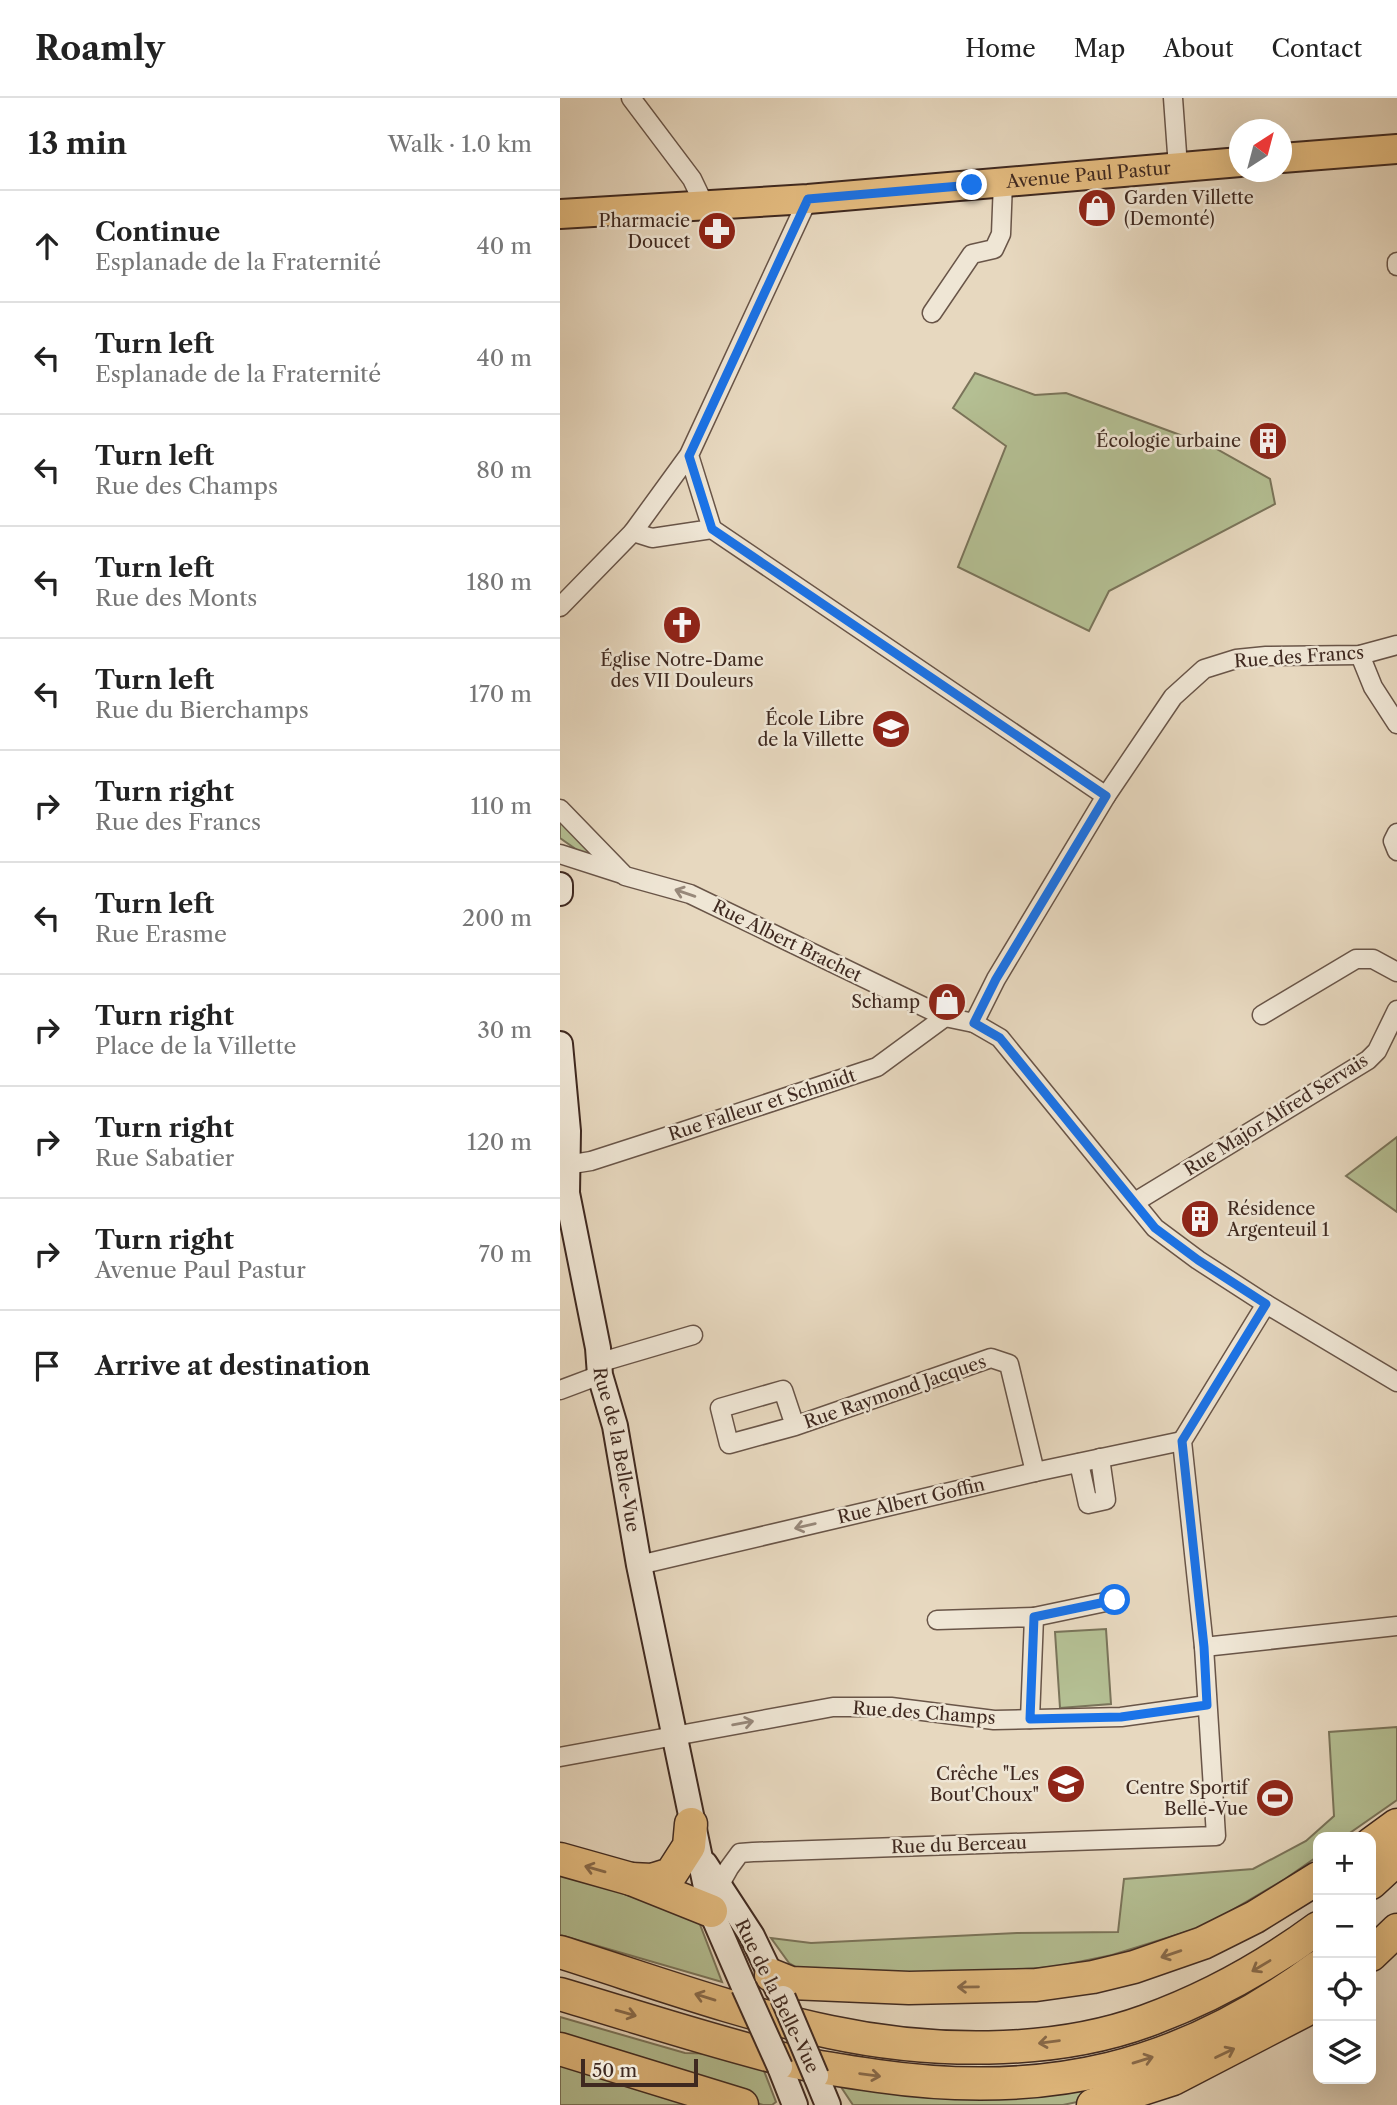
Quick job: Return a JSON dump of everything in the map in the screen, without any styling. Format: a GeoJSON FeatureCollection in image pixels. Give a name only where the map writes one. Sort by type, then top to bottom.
{"type":"FeatureCollection","features":[{"type":"Feature","properties":{"kind":"highway"},"geometry":{"type":"LineString","coordinates":[[631,1878],[652,1880],[671,1874],[689,1846],[691,1824]]}},
{"type":"Feature","properties":{"kind":"highway"},"geometry":{"type":"LineString","coordinates":[[1376,1840],[1397,1825]]}},
{"type":"Feature","properties":{"kind":"highway"},"geometry":{"type":"LineString","coordinates":[[560,1858],[716,1898]]}},
{"type":"Feature","properties":{"kind":"highway"},"geometry":{"type":"LineString","coordinates":[[1376,1878],[1397,1859]]}},
{"type":"Feature","properties":{"kind":"highway"},"geometry":{"type":"LineString","coordinates":[[760,1985],[791,1983],[909,1988],[1036,1985],[1093,1977],[1134,1967],[1203,1943],[1255,1917],[1313,1881]]}},
{"type":"Feature","properties":{"kind":"highway"},"geometry":{"type":"LineString","coordinates":[[1376,1924],[1397,1909]]}},
{"type":"Feature","properties":{"kind":"highway"},"geometry":{"type":"LineString","coordinates":[[1376,1950],[1397,1930]]}},
{"type":"Feature","properties":{"kind":"highway"},"geometry":{"type":"LineString","coordinates":[[560,1952],[725,2004],[829,2032],[945,2048],[989,2048],[1064,2040],[1144,2022],[1242,1978],[1313,1931]]}},
{"type":"Feature","properties":{"kind":"highway"},"geometry":{"type":"LineString","coordinates":[[560,1994],[796,2062],[917,2081],[978,2084],[1049,2081],[1143,2060],[1187,2045],[1216,2030],[1313,1971]]}},
{"type":"Feature","properties":{"kind":"highway"},"geometry":{"type":"LineString","coordinates":[[1093,2105],[1173,2079],[1304,2011],[1313,2003]]}},
{"type":"Feature","properties":{"kind":"highway"},"geometry":{"type":"LineString","coordinates":[[560,2049],[742,2105]]}},
{"type":"Feature","properties":{"kind":"main road"},"geometry":{"type":"LineString","coordinates":[[1292,157],[1397,149]]}},
{"type":"Feature","properties":{"kind":"main road","name":"Avenue Paul Pastur"},"geometry":{"type":"LineString","coordinates":[[560,215],[808,199],[1229,163]]}},
{"type":"Feature","properties":{"kind":"street"},"geometry":{"type":"LineString","coordinates":[[631,98],[692,179],[704,204]]}},
{"type":"Feature","properties":{"kind":"street"},"geometry":{"type":"LineString","coordinates":[[1173,98],[1178,167]]}},
{"type":"Feature","properties":{"kind":"street"},"geometry":{"type":"LineString","coordinates":[[932,313],[972,254],[994,249],[1001,234],[1003,182]]}},
{"type":"Feature","properties":{"kind":"street"},"geometry":{"type":"LineString","coordinates":[[560,607],[633,532],[689,456],[808,199]]}},
{"type":"Feature","properties":{"kind":"street"},"geometry":{"type":"LineString","coordinates":[[689,456],[712,529],[1106,796]]}},
{"type":"Feature","properties":{"kind":"street"},"geometry":{"type":"LineString","coordinates":[[633,532],[652,538],[712,529]]}},
{"type":"Feature","properties":{"kind":"street","name":"Rue des Francs"},"geometry":{"type":"LineString","coordinates":[[974,1023],[996,979],[1106,796],[1173,697],[1204,669],[1246,658],[1360,655],[1397,645]]}},
{"type":"Feature","properties":{"kind":"street"},"geometry":{"type":"LineString","coordinates":[[1360,655],[1373,687],[1397,724]]}},
{"type":"Feature","properties":{"kind":"street"},"geometry":{"type":"LineString","coordinates":[[560,809],[625,876]]}},
{"type":"Feature","properties":{"kind":"street"},"geometry":{"type":"LineString","coordinates":[[1397,833],[1393,841],[1397,851]]}},
{"type":"Feature","properties":{"kind":"street","name":"Rue Albert Brachet"},"geometry":{"type":"LineString","coordinates":[[560,854],[690,894],[945,1017],[974,1023]]}},
{"type":"Feature","properties":{"kind":"street"},"geometry":{"type":"LineString","coordinates":[[560,885],[560,893]]}},
{"type":"Feature","properties":{"kind":"street"},"geometry":{"type":"LineString","coordinates":[[1262,1015],[1356,959],[1373,959],[1397,972]]}},
{"type":"Feature","properties":{"kind":"street","name":"Rue Major Alfred Servais"},"geometry":{"type":"LineString","coordinates":[[1135,1202],[1368,1060],[1377,1051],[1397,1010]]}},
{"type":"Feature","properties":{"kind":"street","name":"Rue Falleur et Schmidt"},"geometry":{"type":"LineString","coordinates":[[563,1166],[591,1161],[877,1067],[945,1017]]}},
{"type":"Feature","properties":{"kind":"street"},"geometry":{"type":"LineString","coordinates":[[974,1023],[1000,1038],[1155,1228],[1198,1260],[1266,1304],[1397,1382]]}},
{"type":"Feature","properties":{"kind":"street","name":"Rue de la Belle-Vue"},"geometry":{"type":"LineString","coordinates":[[560,1044],[568,1131],[563,1166],[567,1193],[598,1348],[599,1369],[614,1422],[639,1565],[691,1824],[699,1855],[716,1898],[760,1985],[816,2076],[828,2105]]}},
{"type":"Feature","properties":{"kind":"street"},"geometry":{"type":"LineString","coordinates":[[1207,1705],[1204,1647],[1182,1441],[1266,1304]]}},
{"type":"Feature","properties":{"kind":"street"},"geometry":{"type":"LineString","coordinates":[[560,1390],[599,1369],[693,1335]]}},
{"type":"Feature","properties":{"kind":"street","name":"Rue Raymond Jacques"},"geometry":{"type":"LineString","coordinates":[[795,1426],[991,1358],[1009,1364],[1035,1472]]}},
{"type":"Feature","properties":{"kind":"street","name":"Rue Albert Goffin"},"geometry":{"type":"LineString","coordinates":[[639,1565],[1035,1472],[1182,1441]]}},
{"type":"Feature","properties":{"kind":"street"},"geometry":{"type":"LineString","coordinates":[[1079,1463],[1088,1504],[1106,1500],[1100,1458]]}},
{"type":"Feature","properties":{"kind":"street"},"geometry":{"type":"LineString","coordinates":[[937,1620],[1034,1617],[1115,1600]]}},
{"type":"Feature","properties":{"kind":"street"},"geometry":{"type":"LineString","coordinates":[[1030,1719],[1034,1617]]}},
{"type":"Feature","properties":{"kind":"street"},"geometry":{"type":"LineString","coordinates":[[1204,1647],[1397,1626]]}},
{"type":"Feature","properties":{"kind":"street","name":"Rue des Champs"},"geometry":{"type":"LineString","coordinates":[[560,1757],[833,1707],[891,1707],[994,1720],[1121,1717],[1207,1705]]}},
{"type":"Feature","properties":{"kind":"street","name":"Rue du Berceau"},"geometry":{"type":"LineString","coordinates":[[716,1898],[740,1853],[1216,1836],[1207,1705]]}},
{"type":"Feature","properties":{"kind":"street","name":"Rue de la Belle-Vue"},"geometry":{"type":"LineString","coordinates":[[716,1898],[745,1926],[779,2067],[795,2105]]}},
{"type":"Feature","properties":{"kind":"green space"},"geometry":{"type":"Polygon","coordinates":[[[975,373],[1035,395],[1066,393],[1213,447],[1270,479],[1275,504],[1109,591],[1089,631],[958,567],[1006,446],[953,408],[975,373]]]}},
{"type":"Feature","properties":{"kind":"green space"},"geometry":{"type":"Polygon","coordinates":[[[560,819],[592,849],[587,857],[560,838],[560,819]]]}},
{"type":"Feature","properties":{"kind":"green space"},"geometry":{"type":"Polygon","coordinates":[[[1397,1137],[1397,1212],[1346,1176],[1397,1137]]]}},
{"type":"Feature","properties":{"kind":"green space"},"geometry":{"type":"Polygon","coordinates":[[[1106,1629],[1111,1704],[1060,1708],[1055,1632],[1106,1629]]]}},
{"type":"Feature","properties":{"kind":"green space"},"geometry":{"type":"Polygon","coordinates":[[[1397,1727],[1397,1800],[1351,1832],[1316,1832],[1334,1816],[1329,1732],[1397,1727]]]}},
{"type":"Feature","properties":{"kind":"green space"},"geometry":{"type":"Polygon","coordinates":[[[1313,1835],[1313,1859],[1205,1926],[1112,1955],[1054,1967],[888,1978],[805,1972],[789,1963],[771,1938],[811,1943],[1017,1933],[1118,1932],[1124,1879],[1253,1869],[1313,1835]]]}},
{"type":"Feature","properties":{"kind":"green space"},"geometry":{"type":"Polygon","coordinates":[[[560,1871],[671,1906],[699,1922],[722,1982],[560,1935],[560,1871]]]}},
{"type":"Feature","properties":{"kind":"green space"},"geometry":{"type":"Polygon","coordinates":[[[560,2017],[685,2053],[722,2054],[761,2063],[776,2102],[763,2105],[560,2041],[560,2017]]]}},
{"type":"Feature","properties":{"kind":"green space"},"geometry":{"type":"Polygon","coordinates":[[[560,2049],[742,2105],[560,2105],[560,2049]]]}},
{"type":"Feature","properties":{"kind":"green space"},"geometry":{"type":"Polygon","coordinates":[[[1132,2075],[1091,2099],[1063,2105],[853,2105],[837,2081],[1132,2075]]]}},
{"type":"Feature","properties":{"kind":"place","name":"Garden Villette (Demonté)"},"geometry":{"type":"Point","coordinates":[1097,208]}},
{"type":"Feature","properties":{"kind":"place","name":"Pharmacie Doucet"},"geometry":{"type":"Point","coordinates":[717,231]}},
{"type":"Feature","properties":{"kind":"place","name":"Écologie urbaine"},"geometry":{"type":"Point","coordinates":[1268,441]}},
{"type":"Feature","properties":{"kind":"place","name":"Église Notre-Dame des VII Douleurs"},"geometry":{"type":"Point","coordinates":[682,625]}},
{"type":"Feature","properties":{"kind":"place","name":"École Libre de la Villette"},"geometry":{"type":"Point","coordinates":[891,729]}},
{"type":"Feature","properties":{"kind":"place","name":"Schamp"},"geometry":{"type":"Point","coordinates":[947,1002]}},
{"type":"Feature","properties":{"kind":"place","name":"Résidence Argenteuil 1"},"geometry":{"type":"Point","coordinates":[1200,1219]}},
{"type":"Feature","properties":{"kind":"place","name":"Crêche \"Les Bout'Choux\""},"geometry":{"type":"Point","coordinates":[1066,1784]}},
{"type":"Feature","properties":{"kind":"place","name":"Centre Sportif Belle-Vue"},"geometry":{"type":"Point","coordinates":[1275,1798]}},
{"type":"Feature","properties":{"kind":"route"},"geometry":{"type":"LineString","coordinates":[[972,185],[808,199],[689,456],[712,529],[1106,796],[996,979],[974,1023],[1000,1038],[1155,1228],[1198,1260],[1266,1304],[1182,1441],[1204,1647],[1207,1705],[1121,1717],[1030,1719],[1034,1617],[1115,1600]]}}]}
